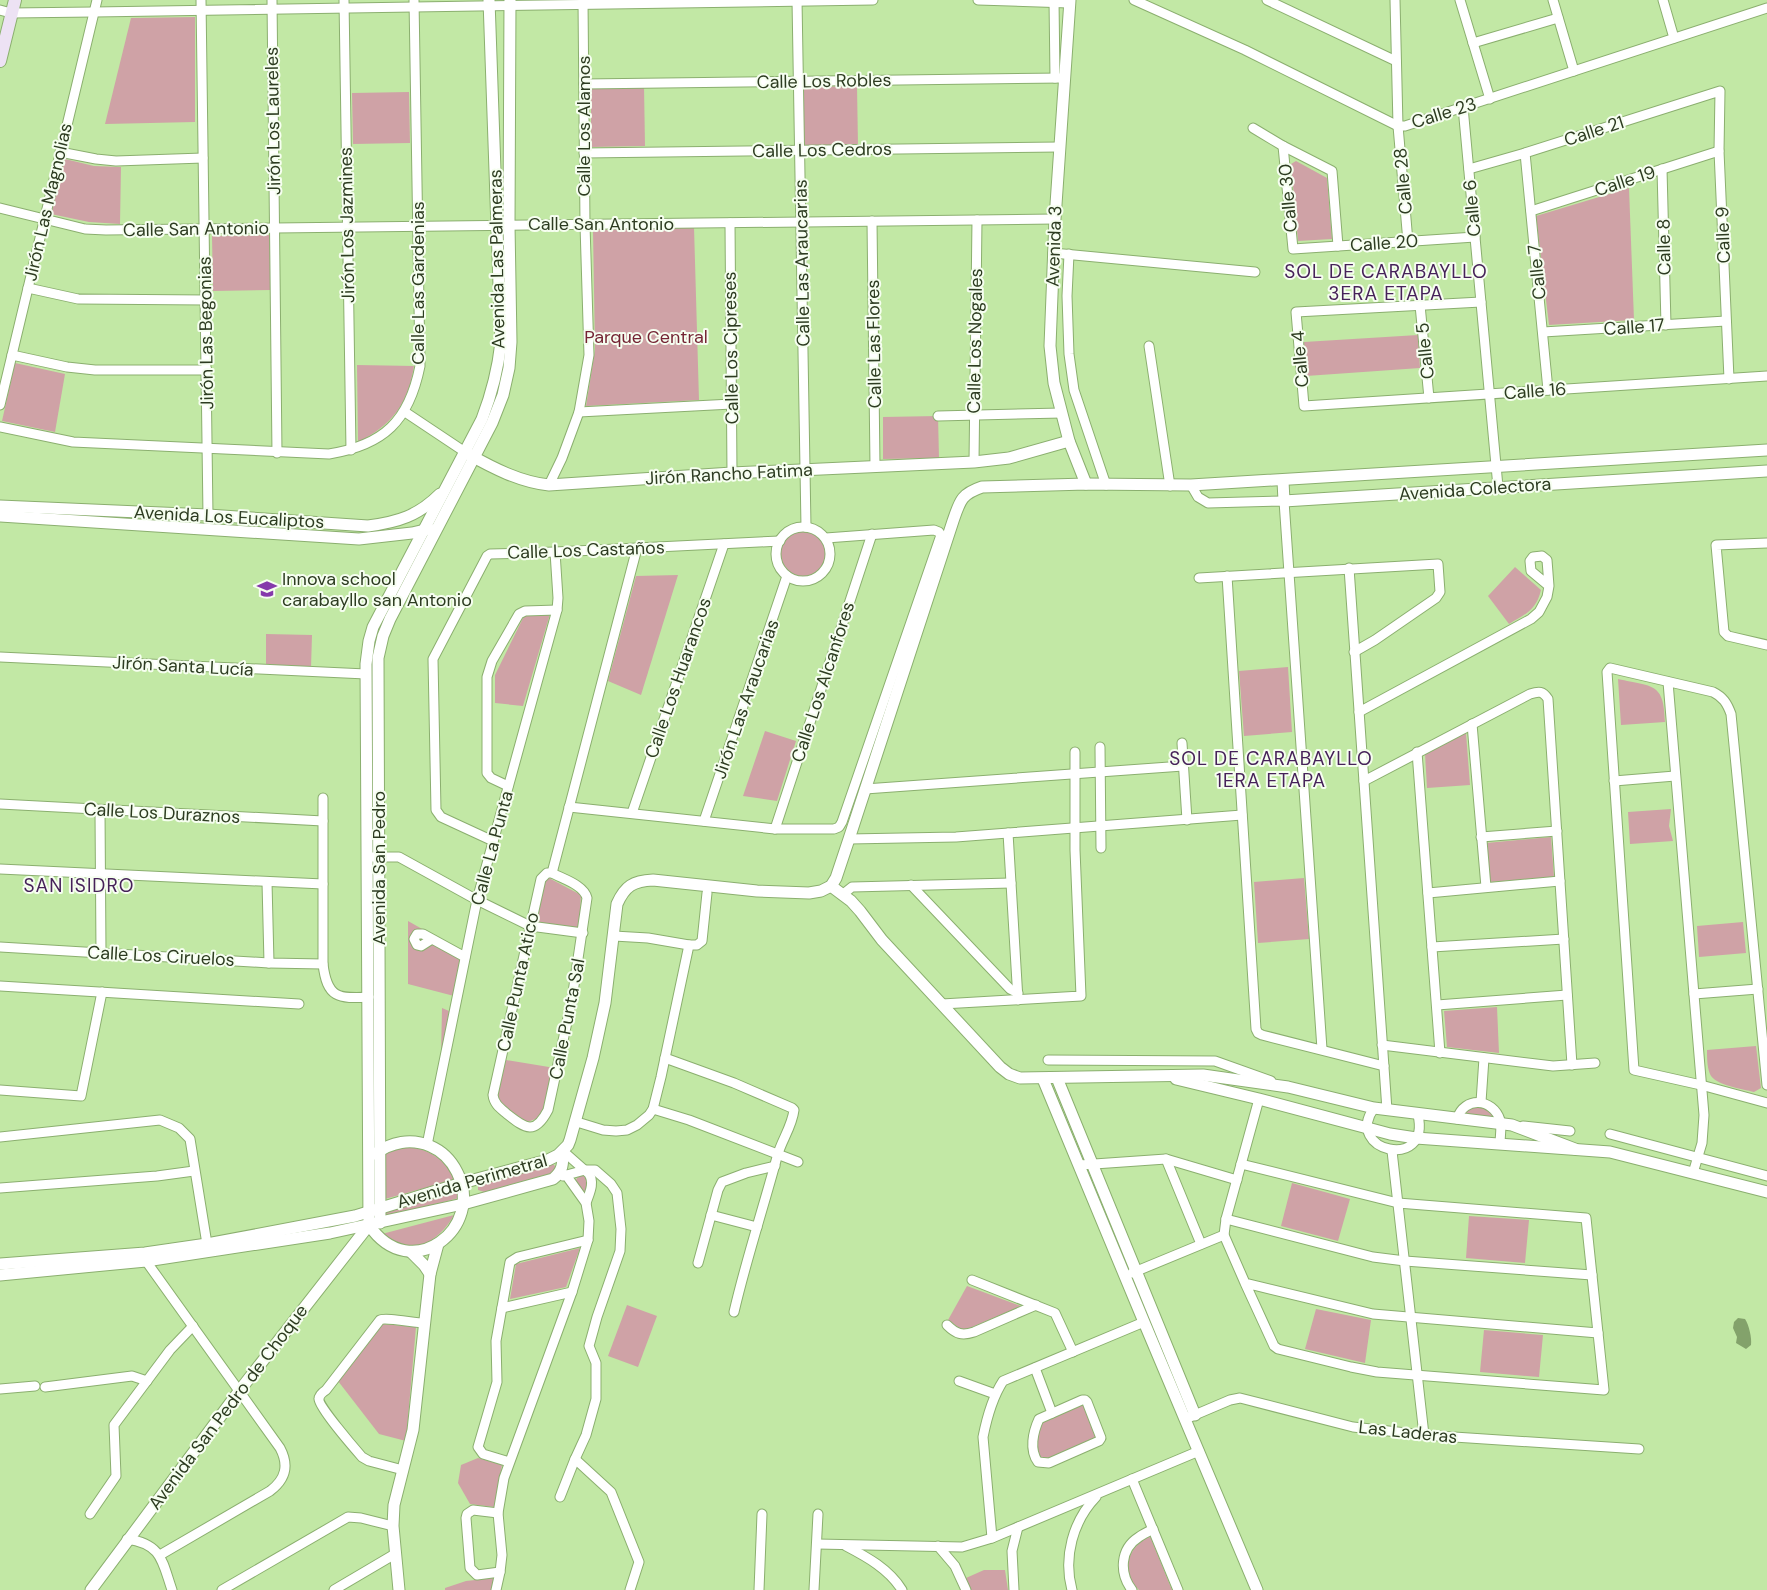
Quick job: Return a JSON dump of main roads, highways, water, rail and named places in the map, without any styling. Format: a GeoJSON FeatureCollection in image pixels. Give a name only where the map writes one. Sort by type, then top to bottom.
{"type":"FeatureCollection","features":[{"type":"Feature","properties":{"kind":"main road"},"geometry":{"type":"LineString","coordinates":[[0,61],[9,8]]}},
{"type":"Feature","properties":{"kind":"place","name":"Innova school carabayllo san Antonio"},"geometry":{"type":"Point","coordinates":[267,589]}},
{"type":"Feature","properties":{"kind":"district","name":"SOL DE CARABAYLLO 3ERA ETAPA"},"geometry":{"type":"Point","coordinates":[1386,282]}},
{"type":"Feature","properties":{"kind":"district","name":"SOL DE CARABAYLLO 1ERA ETAPA"},"geometry":{"type":"Point","coordinates":[1271,769]}},
{"type":"Feature","properties":{"kind":"district","name":"SAN ISIDRO"},"geometry":{"type":"Point","coordinates":[79,885]}},
{"type":"Feature","properties":{"kind":"park label","name":"Parque Central"},"geometry":{"type":"Point","coordinates":[646,337]}}]}
